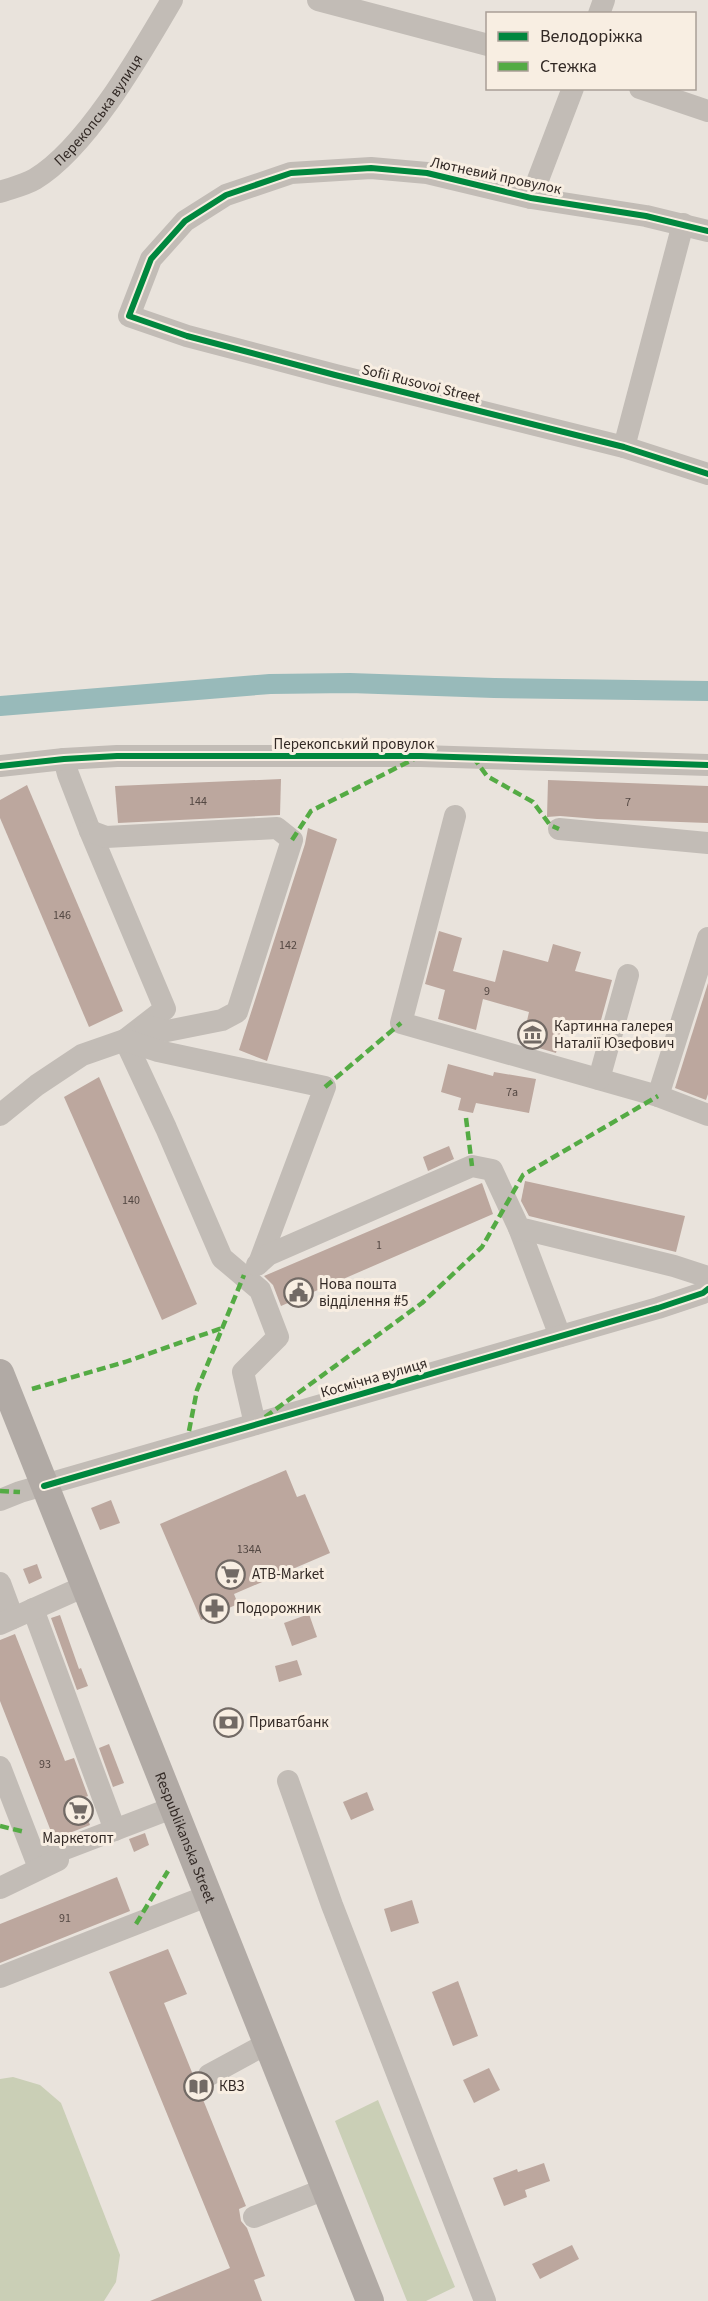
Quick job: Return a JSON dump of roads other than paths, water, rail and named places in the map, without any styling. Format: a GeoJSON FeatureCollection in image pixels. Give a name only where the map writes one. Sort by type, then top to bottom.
{"type":"FeatureCollection","features":[{"type":"Feature","properties":{"kind":"main road","name":"Respublikanska Street"},"geometry":{"type":"LineString","coordinates":[[0,1373],[370,2301]]}},
{"type":"Feature","properties":{"kind":"street","name":"Перекопська вулиця"},"geometry":{"type":"LineString","coordinates":[[0,192],[34,179],[72,148],[104,107],[172,0]]}},
{"type":"Feature","properties":{"kind":"street"},"geometry":{"type":"LineString","coordinates":[[318,0],[486,44]]}},
{"type":"Feature","properties":{"kind":"street"},"geometry":{"type":"LineString","coordinates":[[531,198],[572,90]]}},
{"type":"Feature","properties":{"kind":"street"},"geometry":{"type":"LineString","coordinates":[[646,90],[708,111]]}},
{"type":"Feature","properties":{"kind":"street","name":"Лютневий провулок"},"geometry":{"type":"LineString","coordinates":[[129,316],[152,259],[185,221],[226,195],[291,173],[371,168],[427,173],[531,198],[646,216],[708,231]]}},
{"type":"Feature","properties":{"kind":"street"},"geometry":{"type":"LineString","coordinates":[[624,447],[683,224]]}},
{"type":"Feature","properties":{"kind":"street","name":"Sofii Rusovoi Street"},"geometry":{"type":"LineString","coordinates":[[129,316],[187,336],[624,447],[708,474]]}},
{"type":"Feature","properties":{"kind":"street","name":"Перекопський провулок"},"geometry":{"type":"LineString","coordinates":[[0,766],[117,756],[421,756],[708,765]]}},
{"type":"Feature","properties":{"kind":"street"},"geometry":{"type":"LineString","coordinates":[[0,1115],[37,1085],[82,1055],[125,1040],[165,1009],[90,831],[64,759]]}},
{"type":"Feature","properties":{"kind":"street"},"geometry":{"type":"LineString","coordinates":[[455,816],[401,1023],[658,1096],[708,1115]]}},
{"type":"Feature","properties":{"kind":"street"},"geometry":{"type":"LineString","coordinates":[[90,831],[106,837],[277,828],[292,840],[237,1012],[222,1020],[193,1027],[167,1030],[145,1026]]}},
{"type":"Feature","properties":{"kind":"street"},"geometry":{"type":"LineString","coordinates":[[559,829],[708,843]]}},
{"type":"Feature","properties":{"kind":"street"},"geometry":{"type":"LineString","coordinates":[[658,1096],[708,938]]}},
{"type":"Feature","properties":{"kind":"street"},"geometry":{"type":"LineString","coordinates":[[599,1079],[628,975]]}},
{"type":"Feature","properties":{"kind":"street"},"geometry":{"type":"LineString","coordinates":[[125,1040],[222,1258],[252,1269]]}},
{"type":"Feature","properties":{"kind":"street"},"geometry":{"type":"LineString","coordinates":[[125,1040],[158,1051],[325,1087],[252,1269],[278,1337],[243,1372],[255,1424]]}},
{"type":"Feature","properties":{"kind":"street"},"geometry":{"type":"LineString","coordinates":[[252,1269],[268,1255],[472,1166],[492,1170],[519,1228],[560,1336]]}},
{"type":"Feature","properties":{"kind":"street"},"geometry":{"type":"LineString","coordinates":[[519,1228],[708,1276]]}},
{"type":"Feature","properties":{"kind":"street","name":"Космічна вулиця"},"geometry":{"type":"LineString","coordinates":[[0,1500],[20,1492],[669,1304],[703,1293],[708,1289]]}},
{"type":"Feature","properties":{"kind":"street"},"geometry":{"type":"LineString","coordinates":[[0,1584],[111,1831]]}},
{"type":"Feature","properties":{"kind":"street"},"geometry":{"type":"LineString","coordinates":[[15,1617],[85,1586]]}},
{"type":"Feature","properties":{"kind":"street"},"geometry":{"type":"LineString","coordinates":[[0,1767],[36,1860],[172,1808]]}},
{"type":"Feature","properties":{"kind":"street"},"geometry":{"type":"LineString","coordinates":[[288,1780],[332,1905],[485,2301]]}},
{"type":"Feature","properties":{"kind":"street"},"geometry":{"type":"LineString","coordinates":[[0,1888],[39,1870],[111,1831]]}},
{"type":"Feature","properties":{"kind":"street"},"geometry":{"type":"LineString","coordinates":[[0,1977],[207,1896]]}},
{"type":"Feature","properties":{"kind":"street"},"geometry":{"type":"LineString","coordinates":[[209,2075],[266,2044]]}},
{"type":"Feature","properties":{"kind":"street"},"geometry":{"type":"LineString","coordinates":[[254,2217],[325,2189]]}},
{"type":"Feature","properties":{"kind":"waterway"},"geometry":{"type":"LineString","coordinates":[[0,706],[270,684],[350,683],[708,691]]}},
{"type":"Feature","properties":{"kind":"place","name":"Картинна галерея Наталії Юзефович"},"geometry":{"type":"Point","coordinates":[533,1035]}},
{"type":"Feature","properties":{"kind":"place","name":"Нова пошта відділення #5"},"geometry":{"type":"Point","coordinates":[298,1293]}},
{"type":"Feature","properties":{"kind":"place","name":"ATB-Market"},"geometry":{"type":"Point","coordinates":[231,1574]}},
{"type":"Feature","properties":{"kind":"place","name":"Подорожник"},"geometry":{"type":"Point","coordinates":[215,1608]}},
{"type":"Feature","properties":{"kind":"place","name":"Приватбанк"},"geometry":{"type":"Point","coordinates":[228,1722]}},
{"type":"Feature","properties":{"kind":"place","name":"Маркетопт"},"geometry":{"type":"Point","coordinates":[78,1811]}},
{"type":"Feature","properties":{"kind":"place","name":"КВЗ"},"geometry":{"type":"Point","coordinates":[198,2086]}}]}
